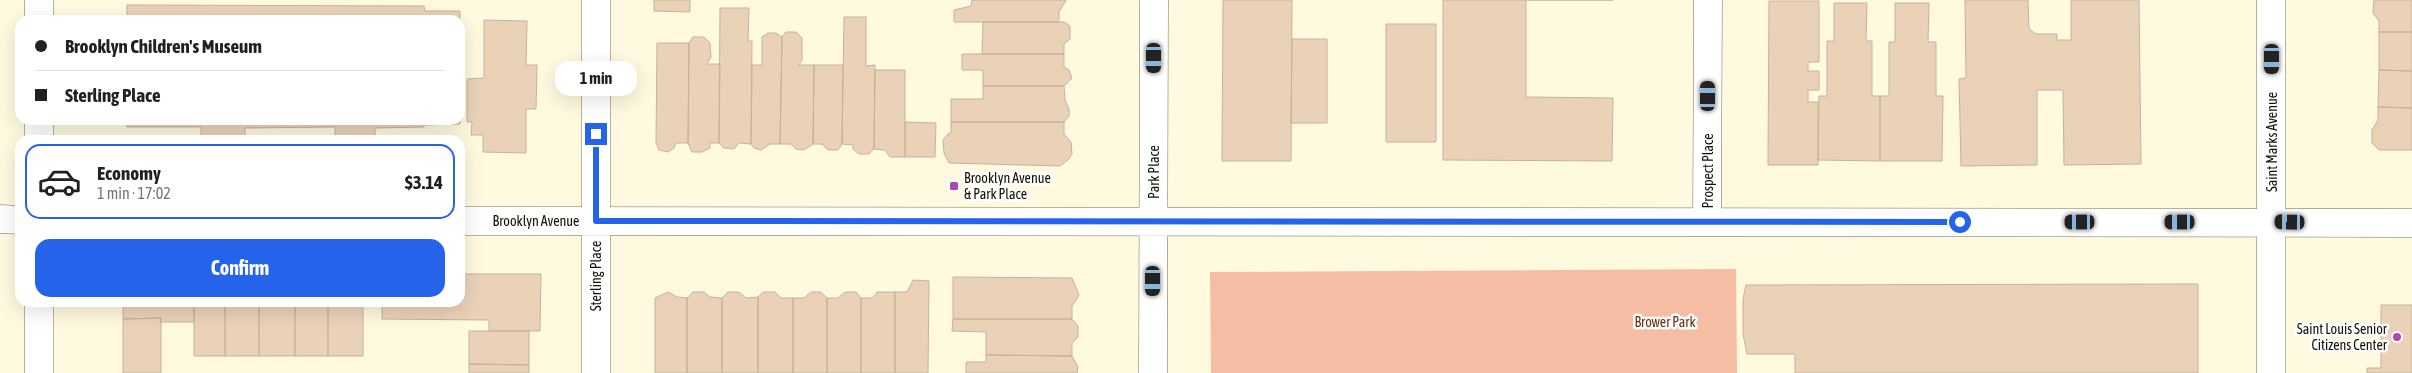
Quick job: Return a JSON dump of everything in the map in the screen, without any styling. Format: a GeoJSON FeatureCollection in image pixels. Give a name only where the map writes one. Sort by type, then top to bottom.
{"type":"FeatureCollection","features":[{"type":"Feature","properties":{"kind":"street"},"geometry":{"type":"LineString","coordinates":[[39,0],[39,15]]}},
{"type":"Feature","properties":{"kind":"street","name":"Sterling Place"},"geometry":{"type":"LineString","coordinates":[[596,0],[596,373]]}},
{"type":"Feature","properties":{"kind":"street","name":"Park Place"},"geometry":{"type":"LineString","coordinates":[[1153,373],[1154,0]]}},
{"type":"Feature","properties":{"kind":"street","name":"Prospect Place"},"geometry":{"type":"LineString","coordinates":[[1707,222],[1708,0]]}},
{"type":"Feature","properties":{"kind":"street","name":"Saint Marks Avenue"},"geometry":{"type":"LineString","coordinates":[[2271,373],[2272,0]]}},
{"type":"Feature","properties":{"kind":"street"},"geometry":{"type":"LineString","coordinates":[[0,220],[15,220]]}},
{"type":"Feature","properties":{"kind":"street","name":"Brooklyn Avenue"},"geometry":{"type":"LineString","coordinates":[[465,221],[2412,223]]}},
{"type":"Feature","properties":{"kind":"street"},"geometry":{"type":"LineString","coordinates":[[39,307],[39,373]]}},
{"type":"Feature","properties":{"kind":"green space","name":"Brower Park"},"geometry":{"type":"Polygon","coordinates":[[[1736,269],[1737,373],[1211,373],[1210,272],[1736,269]]]}},
{"type":"Feature","properties":{"kind":"building"},"geometry":{"type":"Polygon","coordinates":[[[654,0],[690,0],[690,12],[654,11],[654,0]]]}},
{"type":"Feature","properties":{"kind":"building"},"geometry":{"type":"Polygon","coordinates":[[[972,0],[1066,0],[1059,12],[1059,22],[954,22],[954,10],[971,6],[972,0]]]}},
{"type":"Feature","properties":{"kind":"building"},"geometry":{"type":"Polygon","coordinates":[[[1223,0],[1292,0],[1291,161],[1222,161],[1223,0]]]}},
{"type":"Feature","properties":{"kind":"building"},"geometry":{"type":"Polygon","coordinates":[[[1443,0],[1526,0],[1526,97],[1613,98],[1612,161],[1443,160],[1443,0]]]}},
{"type":"Feature","properties":{"kind":"building"},"geometry":{"type":"Polygon","coordinates":[[[1965,0],[2028,0],[2029,29],[2036,34],[2057,34],[2057,40],[2071,40],[2071,0],[2139,0],[2141,164],[2064,165],[2063,90],[2037,90],[2037,165],[1961,166],[1959,79],[1966,78],[1965,0]]]}},
{"type":"Feature","properties":{"kind":"building"},"geometry":{"type":"Polygon","coordinates":[[[2374,0],[2412,0],[2412,32],[2379,32],[2379,21],[2373,13],[2374,0]]]}},
{"type":"Feature","properties":{"kind":"building"},"geometry":{"type":"Polygon","coordinates":[[[1769,1],[1819,1],[1819,62],[1808,62],[1808,71],[1819,71],[1819,90],[1808,90],[1808,102],[1818,102],[1818,165],[1768,165],[1769,1]]]}},
{"type":"Feature","properties":{"kind":"building"},"geometry":{"type":"Polygon","coordinates":[[[1834,3],[1867,3],[1866,41],[1872,41],[1872,96],[1880,96],[1880,161],[1818,160],[1819,96],[1827,96],[1827,41],[1834,41],[1834,3]]]}},
{"type":"Feature","properties":{"kind":"building"},"geometry":{"type":"Polygon","coordinates":[[[1895,3],[1929,3],[1928,42],[1936,42],[1936,96],[1943,96],[1942,161],[1880,161],[1880,96],[1889,96],[1889,42],[1895,42],[1895,3]]]}},
{"type":"Feature","properties":{"kind":"building"},"geometry":{"type":"Polygon","coordinates":[[[127,5],[424,6],[425,11],[460,11],[460,15],[127,15],[127,5]]]}},
{"type":"Feature","properties":{"kind":"building"},"geometry":{"type":"Polygon","coordinates":[[[720,8],[749,8],[748,41],[752,41],[751,144],[739,143],[734,149],[724,148],[719,143],[720,8]]]}},
{"type":"Feature","properties":{"kind":"building"},"geometry":{"type":"Polygon","coordinates":[[[844,17],[866,17],[866,66],[875,65],[874,149],[869,154],[859,154],[853,149],[853,145],[842,144],[844,17]]]}},
{"type":"Feature","properties":{"kind":"building"},"geometry":{"type":"Polygon","coordinates":[[[484,20],[527,21],[526,65],[537,65],[536,109],[526,109],[526,153],[483,152],[483,135],[471,135],[472,122],[467,122],[467,79],[484,78],[484,20]]]}},
{"type":"Feature","properties":{"kind":"building"},"geometry":{"type":"Polygon","coordinates":[[[983,22],[1064,22],[1070,26],[1070,39],[1064,44],[1064,54],[982,54],[983,22]]]}},
{"type":"Feature","properties":{"kind":"building"},"geometry":{"type":"Polygon","coordinates":[[[1386,24],[1436,24],[1436,142],[1386,142],[1386,24]]]}},
{"type":"Feature","properties":{"kind":"building"},"geometry":{"type":"Polygon","coordinates":[[[786,32],[796,32],[802,38],[802,60],[799,65],[814,65],[813,144],[804,150],[796,149],[791,144],[780,144],[782,37],[786,32]]]}},
{"type":"Feature","properties":{"kind":"building"},"geometry":{"type":"Polygon","coordinates":[[[2379,32],[2412,32],[2412,71],[2379,70],[2379,32]]]}},
{"type":"Feature","properties":{"kind":"building"},"geometry":{"type":"Polygon","coordinates":[[[768,33],[776,33],[782,37],[780,144],[770,144],[761,150],[754,148],[751,144],[752,65],[762,65],[762,37],[768,33]]]}},
{"type":"Feature","properties":{"kind":"building"},"geometry":{"type":"Polygon","coordinates":[[[693,37],[704,37],[710,43],[711,57],[707,64],[720,64],[719,143],[710,143],[710,148],[702,152],[692,152],[688,143],[689,43],[693,37]]]}},
{"type":"Feature","properties":{"kind":"building"},"geometry":{"type":"Polygon","coordinates":[[[1292,39],[1327,39],[1327,123],[1291,123],[1292,39]]]}},
{"type":"Feature","properties":{"kind":"building"},"geometry":{"type":"Polygon","coordinates":[[[657,43],[689,43],[688,143],[676,143],[674,148],[668,152],[659,150],[656,143],[657,43]]]}},
{"type":"Feature","properties":{"kind":"building"},"geometry":{"type":"Polygon","coordinates":[[[962,54],[1064,54],[1064,67],[1069,70],[1072,78],[1064,86],[983,86],[983,70],[962,70],[962,54]]]}},
{"type":"Feature","properties":{"kind":"building"},"geometry":{"type":"Polygon","coordinates":[[[814,65],[843,65],[842,144],[838,150],[828,150],[822,144],[813,144],[814,65]]]}},
{"type":"Feature","properties":{"kind":"building"},"geometry":{"type":"Polygon","coordinates":[[[875,70],[905,70],[905,157],[890,157],[885,150],[874,149],[875,70]]]}},
{"type":"Feature","properties":{"kind":"building"},"geometry":{"type":"Polygon","coordinates":[[[2379,70],[2412,71],[2412,108],[2378,107],[2379,70]]]}},
{"type":"Feature","properties":{"kind":"building"},"geometry":{"type":"Polygon","coordinates":[[[983,86],[1064,86],[1069,116],[1064,122],[951,122],[951,99],[983,99],[983,86]]]}},
{"type":"Feature","properties":{"kind":"building"},"geometry":{"type":"Polygon","coordinates":[[[2378,107],[2412,108],[2412,150],[2379,150],[2372,143],[2372,130],[2378,120],[2378,107]]]}},
{"type":"Feature","properties":{"kind":"building"},"geometry":{"type":"Polygon","coordinates":[[[905,122],[936,123],[935,157],[905,157],[905,122]]]}},
{"type":"Feature","properties":{"kind":"building"},"geometry":{"type":"Polygon","coordinates":[[[951,122],[1064,122],[1064,134],[1071,142],[1072,154],[1060,166],[949,163],[944,153],[943,140],[951,133],[951,122]]]}},
{"type":"Feature","properties":{"kind":"building"},"geometry":{"type":"Polygon","coordinates":[[[127,125],[424,125],[424,127],[375,128],[375,135],[335,135],[335,127],[245,128],[245,135],[201,135],[201,127],[127,127],[127,125]]]}},
{"type":"Feature","properties":{"kind":"building"},"geometry":{"type":"Polygon","coordinates":[[[465,274],[541,274],[540,331],[489,331],[489,320],[382,319],[382,307],[465,307],[465,274]]]}},
{"type":"Feature","properties":{"kind":"building"},"geometry":{"type":"Polygon","coordinates":[[[953,277],[1072,278],[1079,295],[1072,306],[1072,319],[953,319],[953,277]]]}},
{"type":"Feature","properties":{"kind":"building"},"geometry":{"type":"Polygon","coordinates":[[[913,280],[929,281],[928,373],[895,373],[895,292],[907,292],[913,280]]]}},
{"type":"Feature","properties":{"kind":"building"},"geometry":{"type":"Polygon","coordinates":[[[2198,284],[2198,373],[1795,373],[1795,354],[1747,354],[1743,334],[1743,299],[1746,285],[2198,284]]]}},
{"type":"Feature","properties":{"kind":"building"},"geometry":{"type":"Polygon","coordinates":[[[668,292],[677,297],[687,298],[687,373],[655,373],[655,298],[668,292]]]}},
{"type":"Feature","properties":{"kind":"building"},"geometry":{"type":"Polygon","coordinates":[[[693,292],[704,292],[710,297],[722,298],[722,373],[687,373],[687,298],[693,292]]]}},
{"type":"Feature","properties":{"kind":"building"},"geometry":{"type":"Polygon","coordinates":[[[728,292],[739,292],[746,298],[758,297],[758,373],[722,373],[722,298],[728,292]]]}},
{"type":"Feature","properties":{"kind":"building"},"geometry":{"type":"Polygon","coordinates":[[[763,292],[775,292],[781,298],[793,298],[793,373],[758,373],[758,297],[763,292]]]}},
{"type":"Feature","properties":{"kind":"building"},"geometry":{"type":"Polygon","coordinates":[[[811,292],[821,292],[827,298],[827,373],[793,373],[793,298],[804,298],[811,292]]]}},
{"type":"Feature","properties":{"kind":"building"},"geometry":{"type":"Polygon","coordinates":[[[845,292],[856,292],[861,298],[861,373],[827,373],[827,298],[838,298],[845,292]]]}},
{"type":"Feature","properties":{"kind":"building"},"geometry":{"type":"Polygon","coordinates":[[[877,292],[895,292],[895,373],[861,373],[861,298],[873,298],[877,292]]]}},
{"type":"Feature","properties":{"kind":"building","name":"Saint Louis Senior Citizens Center"},"geometry":{"type":"Polygon","coordinates":[[[2381,305],[2412,305],[2412,373],[2367,373],[2367,368],[2381,368],[2381,305]]]}},
{"type":"Feature","properties":{"kind":"building"},"geometry":{"type":"Polygon","coordinates":[[[123,307],[194,307],[194,322],[160,322],[161,318],[123,319],[123,307]]]}},
{"type":"Feature","properties":{"kind":"building"},"geometry":{"type":"Polygon","coordinates":[[[194,307],[225,307],[225,356],[194,356],[194,307]]]}},
{"type":"Feature","properties":{"kind":"building"},"geometry":{"type":"Polygon","coordinates":[[[225,307],[259,307],[259,356],[225,356],[225,307]]]}},
{"type":"Feature","properties":{"kind":"building"},"geometry":{"type":"Polygon","coordinates":[[[259,307],[295,307],[295,356],[259,356],[259,307]]]}},
{"type":"Feature","properties":{"kind":"building"},"geometry":{"type":"Polygon","coordinates":[[[295,307],[328,307],[328,356],[295,356],[295,307]]]}},
{"type":"Feature","properties":{"kind":"building"},"geometry":{"type":"Polygon","coordinates":[[[328,307],[363,307],[363,356],[328,356],[328,307]]]}},
{"type":"Feature","properties":{"kind":"building"},"geometry":{"type":"Polygon","coordinates":[[[161,318],[161,373],[123,373],[123,319],[161,318]]]}},
{"type":"Feature","properties":{"kind":"building"},"geometry":{"type":"Polygon","coordinates":[[[953,319],[1072,319],[1078,326],[1078,337],[1072,343],[1072,356],[986,355],[986,332],[952,331],[953,319]]]}},
{"type":"Feature","properties":{"kind":"building"},"geometry":{"type":"Polygon","coordinates":[[[469,331],[529,331],[529,365],[469,364],[469,331]]]}},
{"type":"Feature","properties":{"kind":"building"},"geometry":{"type":"Polygon","coordinates":[[[986,355],[1072,356],[1078,367],[1077,373],[966,373],[966,362],[986,362],[986,355]]]}},
{"type":"Feature","properties":{"kind":"building"},"geometry":{"type":"Polygon","coordinates":[[[469,364],[529,365],[529,373],[469,373],[469,364]]]}},
{"type":"Feature","properties":{"kind":"place","name":"Brooklyn Avenue & Park Place"},"geometry":{"type":"Point","coordinates":[954,186]}},
{"type":"Feature","properties":{"kind":"place","name":"Saint Louis Senior Citizens Center"},"geometry":{"type":"Point","coordinates":[2397,337]}},
{"type":"Feature","properties":{"kind":"route"},"geometry":{"type":"LineString","coordinates":[[596,134],[596,221],[1960,222]]}}]}
